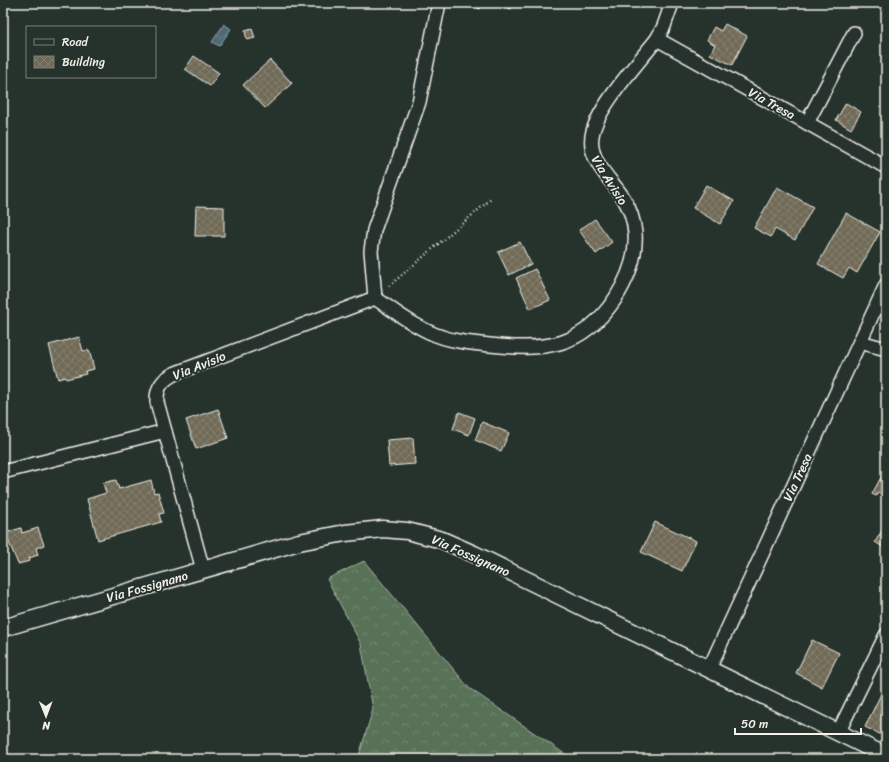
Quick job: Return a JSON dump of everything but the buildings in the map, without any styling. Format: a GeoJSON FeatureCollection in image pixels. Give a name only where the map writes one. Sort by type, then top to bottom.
{"type":"FeatureCollection","features":[{"type":"Feature","properties":{"kind":"street"},"geometry":{"type":"LineString","coordinates":[[375,298],[371,251],[374,230],[419,102],[439,3]]}},
{"type":"Feature","properties":{"kind":"street","name":"Via Avisio"},"geometry":{"type":"LineString","coordinates":[[203,570],[157,397],[159,387],[165,379],[375,298],[424,330],[443,337],[468,343],[518,348],[538,348],[564,342],[590,327],[609,308],[622,285],[634,255],[635,235],[632,218],[625,201],[593,154],[591,144],[592,134],[603,110],[657,39],[664,26],[672,3]]}},
{"type":"Feature","properties":{"kind":"street"},"geometry":{"type":"LineString","coordinates":[[807,123],[854,33]]}},
{"type":"Feature","properties":{"kind":"street","name":"Via Tresa"},"geometry":{"type":"LineString","coordinates":[[657,39],[886,167]]}},
{"type":"Feature","properties":{"kind":"street","name":"Via Tresa"},"geometry":{"type":"LineString","coordinates":[[709,669],[886,285]]}},
{"type":"Feature","properties":{"kind":"street"},"geometry":{"type":"LineString","coordinates":[[860,342],[886,349]]}},
{"type":"Feature","properties":{"kind":"street"},"geometry":{"type":"LineString","coordinates":[[3,472],[165,431]]}},
{"type":"Feature","properties":{"kind":"street","name":"Via Fossignano"},"geometry":{"type":"LineString","coordinates":[[3,628],[291,544],[326,536],[374,530],[411,532],[437,539],[474,554],[886,756]]}},
{"type":"Feature","properties":{"kind":"street"},"geometry":{"type":"LineString","coordinates":[[838,733],[886,635]]}},
{"type":"Feature","properties":{"kind":"path"},"geometry":{"type":"LineString","coordinates":[[375,298],[491,199]]}},
{"type":"Feature","properties":{"kind":"green space"},"geometry":{"type":"Polygon","coordinates":[[[364,561],[469,688],[572,759],[358,759],[373,709],[361,644],[327,579],[364,561]]]}},
{"type":"Feature","properties":{"kind":"water"},"geometry":{"type":"Polygon","coordinates":[[[224,24],[231,29],[219,46],[212,42],[224,24]]]}}]}
